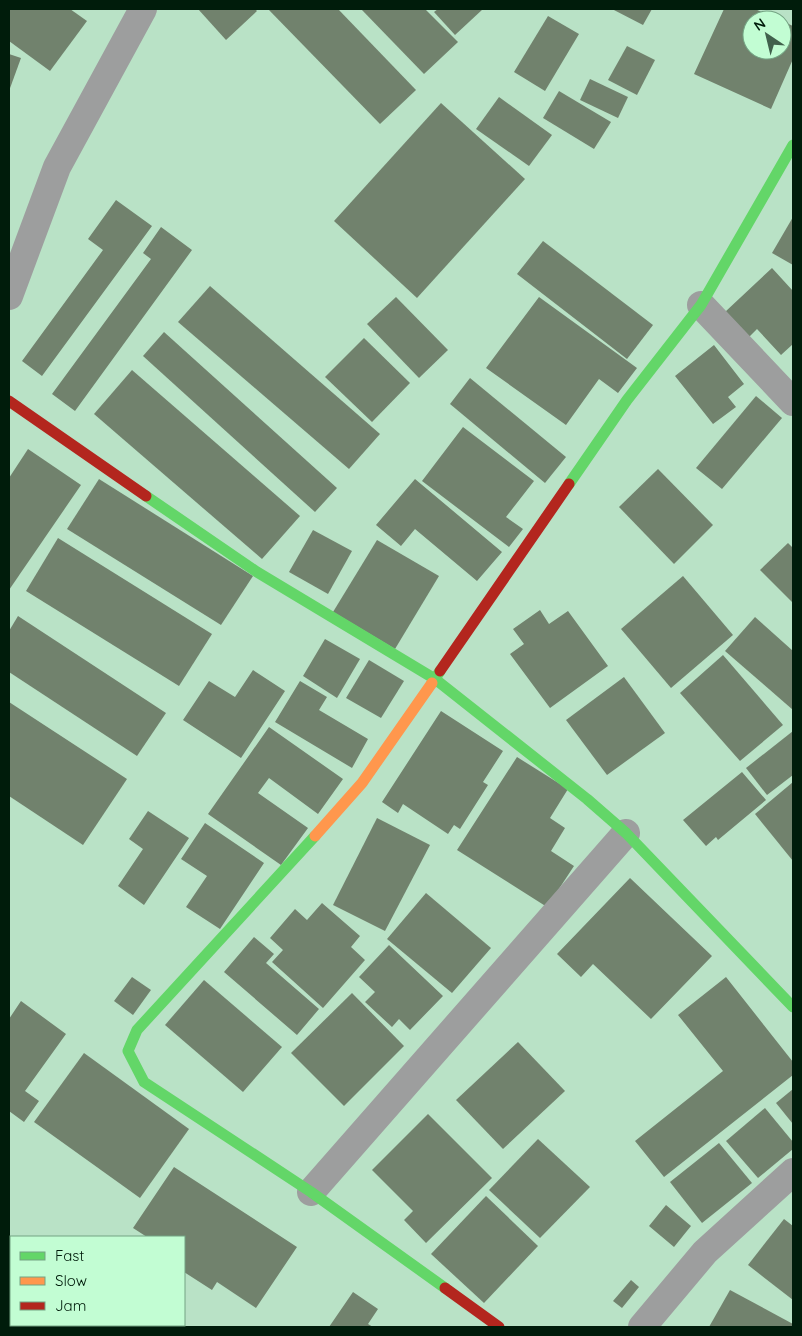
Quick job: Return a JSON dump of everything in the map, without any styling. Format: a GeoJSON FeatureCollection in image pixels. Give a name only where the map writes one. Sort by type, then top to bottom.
{"type":"FeatureCollection","features":[{"type":"Feature","properties":{"kind":"street"},"geometry":{"type":"LineString","coordinates":[[9,296],[58,168],[143,9]]}},
{"type":"Feature","properties":{"kind":"street"},"geometry":{"type":"LineString","coordinates":[[499,1327],[311,1192],[144,1082],[128,1051],[137,1030],[362,783],[627,400],[701,305],[793,145]]}},
{"type":"Feature","properties":{"kind":"street"},"geometry":{"type":"LineString","coordinates":[[701,305],[793,402]]}},
{"type":"Feature","properties":{"kind":"street"},"geometry":{"type":"LineString","coordinates":[[9,401],[258,572],[435,679],[587,799],[626,833],[793,1007]]}},
{"type":"Feature","properties":{"kind":"street"},"geometry":{"type":"LineString","coordinates":[[311,1192],[626,833]]}},
{"type":"Feature","properties":{"kind":"street"},"geometry":{"type":"LineString","coordinates":[[642,1327],[705,1252],[793,1172]]}},
{"type":"Feature","properties":{"kind":"building"},"geometry":{"type":"Polygon","coordinates":[[[9,9],[70,9],[87,21],[50,71],[9,41],[9,9]]]}},
{"type":"Feature","properties":{"kind":"building"},"geometry":{"type":"Polygon","coordinates":[[[198,9],[255,9],[257,11],[226,40],[198,9]]]}},
{"type":"Feature","properties":{"kind":"building"},"geometry":{"type":"Polygon","coordinates":[[[268,9],[338,9],[416,90],[380,124],[268,9]]]}},
{"type":"Feature","properties":{"kind":"building"},"geometry":{"type":"Polygon","coordinates":[[[361,9],[425,9],[458,42],[424,74],[361,9]]]}},
{"type":"Feature","properties":{"kind":"building"},"geometry":{"type":"Polygon","coordinates":[[[438,9],[483,9],[455,35],[434,12],[438,9]]]}},
{"type":"Feature","properties":{"kind":"building"},"geometry":{"type":"Polygon","coordinates":[[[612,9],[652,9],[643,25],[612,9]]]}},
{"type":"Feature","properties":{"kind":"building"},"geometry":{"type":"Polygon","coordinates":[[[724,9],[757,10],[742,10],[742,60],[792,60],[793,26],[793,59],[771,109],[694,74],[724,9]]]}},
{"type":"Feature","properties":{"kind":"building"},"geometry":{"type":"Polygon","coordinates":[[[548,16],[579,34],[545,91],[514,72],[548,16]]]}},
{"type":"Feature","properties":{"kind":"building"},"geometry":{"type":"Polygon","coordinates":[[[627,46],[655,60],[637,95],[608,80],[627,46]]]}},
{"type":"Feature","properties":{"kind":"building"},"geometry":{"type":"Polygon","coordinates":[[[9,54],[21,58],[9,91],[9,54]]]}},
{"type":"Feature","properties":{"kind":"building"},"geometry":{"type":"Polygon","coordinates":[[[590,79],[628,97],[618,118],[580,100],[590,79]]]}},
{"type":"Feature","properties":{"kind":"building"},"geometry":{"type":"Polygon","coordinates":[[[559,91],[611,122],[594,149],[543,118],[559,91]]]}},
{"type":"Feature","properties":{"kind":"building"},"geometry":{"type":"Polygon","coordinates":[[[499,97],[552,135],[529,166],[476,129],[499,97]]]}},
{"type":"Feature","properties":{"kind":"building"},"geometry":{"type":"Polygon","coordinates":[[[441,103],[525,179],[417,298],[334,221],[441,103]]]}},
{"type":"Feature","properties":{"kind":"building"},"geometry":{"type":"Polygon","coordinates":[[[116,200],[152,226],[42,376],[22,361],[103,250],[88,239],[116,200]]]}},
{"type":"Feature","properties":{"kind":"building"},"geometry":{"type":"Polygon","coordinates":[[[793,217],[793,265],[772,253],[793,217]]]}},
{"type":"Feature","properties":{"kind":"building"},"geometry":{"type":"Polygon","coordinates":[[[161,227],[192,250],[75,411],[52,394],[151,259],[143,253],[161,227]]]}},
{"type":"Feature","properties":{"kind":"building"},"geometry":{"type":"Polygon","coordinates":[[[543,241],[653,325],[627,359],[517,274],[543,241]]]}},
{"type":"Feature","properties":{"kind":"building"},"geometry":{"type":"Polygon","coordinates":[[[772,268],[793,291],[793,344],[781,355],[757,329],[748,338],[725,312],[772,268]]]}},
{"type":"Feature","properties":{"kind":"building"},"geometry":{"type":"Polygon","coordinates":[[[210,286],[380,434],[349,469],[178,322],[210,286]]]}},
{"type":"Feature","properties":{"kind":"building"},"geometry":{"type":"Polygon","coordinates":[[[396,297],[448,350],[419,378],[367,324],[396,297]]]}},
{"type":"Feature","properties":{"kind":"building"},"geometry":{"type":"Polygon","coordinates":[[[539,297],[637,368],[618,393],[599,379],[566,425],[486,368],[539,297]]]}},
{"type":"Feature","properties":{"kind":"building"},"geometry":{"type":"Polygon","coordinates":[[[164,332],[337,488],[315,512],[143,356],[164,332]]]}},
{"type":"Feature","properties":{"kind":"building"},"geometry":{"type":"Polygon","coordinates":[[[364,338],[410,383],[372,422],[325,377],[364,338]]]}},
{"type":"Feature","properties":{"kind":"building"},"geometry":{"type":"Polygon","coordinates":[[[714,345],[744,384],[728,397],[736,407],[713,424],[675,376],[714,345]]]}},
{"type":"Feature","properties":{"kind":"building"},"geometry":{"type":"Polygon","coordinates":[[[132,370],[300,516],[262,559],[94,414],[132,370]]]}},
{"type":"Feature","properties":{"kind":"building"},"geometry":{"type":"Polygon","coordinates":[[[470,378],[566,457],[545,483],[450,404],[470,378]]]}},
{"type":"Feature","properties":{"kind":"building"},"geometry":{"type":"Polygon","coordinates":[[[756,396],[782,418],[722,489],[696,468],[756,396]]]}},
{"type":"Feature","properties":{"kind":"building"},"geometry":{"type":"Polygon","coordinates":[[[463,427],[534,481],[506,517],[523,529],[509,547],[422,481],[463,427]]]}},
{"type":"Feature","properties":{"kind":"building"},"geometry":{"type":"Polygon","coordinates":[[[28,449],[81,485],[9,590],[9,478],[28,449]]]}},
{"type":"Feature","properties":{"kind":"building"},"geometry":{"type":"Polygon","coordinates":[[[658,469],[713,525],[674,564],[619,507],[658,469]]]}},
{"type":"Feature","properties":{"kind":"building"},"geometry":{"type":"Polygon","coordinates":[[[99,479],[253,576],[221,625],[67,529],[99,479]]]}},
{"type":"Feature","properties":{"kind":"building"},"geometry":{"type":"Polygon","coordinates":[[[415,479],[502,552],[477,581],[415,529],[401,546],[376,525],[415,479]]]}},
{"type":"Feature","properties":{"kind":"building"},"geometry":{"type":"Polygon","coordinates":[[[313,530],[352,551],[328,594],[289,572],[313,530]]]}},
{"type":"Feature","properties":{"kind":"building"},"geometry":{"type":"Polygon","coordinates":[[[58,538],[212,634],[179,686],[26,591],[58,538]]]}},
{"type":"Feature","properties":{"kind":"building"},"geometry":{"type":"Polygon","coordinates":[[[377,540],[439,576],[395,649],[333,612],[377,540]]]}},
{"type":"Feature","properties":{"kind":"building"},"geometry":{"type":"Polygon","coordinates":[[[788,543],[793,548],[793,603],[760,570],[788,543]]]}},
{"type":"Feature","properties":{"kind":"building"},"geometry":{"type":"Polygon","coordinates":[[[683,576],[733,635],[671,688],[621,629],[683,576]]]}},
{"type":"Feature","properties":{"kind":"building"},"geometry":{"type":"Polygon","coordinates":[[[540,610],[549,624],[568,611],[608,666],[550,708],[510,654],[524,644],[513,629],[540,610]]]}},
{"type":"Feature","properties":{"kind":"building"},"geometry":{"type":"Polygon","coordinates":[[[18,616],[166,713],[137,756],[9,672],[9,631],[18,616]]]}},
{"type":"Feature","properties":{"kind":"building"},"geometry":{"type":"Polygon","coordinates":[[[755,617],[793,651],[793,710],[725,651],[755,617]]]}},
{"type":"Feature","properties":{"kind":"building"},"geometry":{"type":"Polygon","coordinates":[[[325,639],[360,659],[337,698],[303,676],[325,639]]]}},
{"type":"Feature","properties":{"kind":"building"},"geometry":{"type":"Polygon","coordinates":[[[723,655],[783,725],[740,761],[680,693],[723,655]]]}},
{"type":"Feature","properties":{"kind":"building"},"geometry":{"type":"Polygon","coordinates":[[[369,660],[404,681],[381,718],[346,698],[369,660]]]}},
{"type":"Feature","properties":{"kind":"building"},"geometry":{"type":"Polygon","coordinates":[[[253,670],[285,691],[241,758],[183,720],[209,681],[235,697],[253,670]]]}},
{"type":"Feature","properties":{"kind":"building"},"geometry":{"type":"Polygon","coordinates":[[[624,677],[665,733],[607,775],[566,720],[624,677]]]}},
{"type":"Feature","properties":{"kind":"building"},"geometry":{"type":"Polygon","coordinates":[[[300,681],[327,697],[319,710],[368,739],[352,768],[275,722],[300,681]]]}},
{"type":"Feature","properties":{"kind":"building"},"geometry":{"type":"Polygon","coordinates":[[[9,702],[127,779],[83,845],[9,796],[9,702]]]}},
{"type":"Feature","properties":{"kind":"building"},"geometry":{"type":"Polygon","coordinates":[[[441,711],[503,751],[483,782],[488,785],[460,829],[454,825],[448,834],[403,804],[398,813],[382,802],[441,711]]]}},
{"type":"Feature","properties":{"kind":"building"},"geometry":{"type":"Polygon","coordinates":[[[269,727],[343,779],[318,814],[269,778],[258,793],[308,828],[281,865],[208,814],[269,727]]]}},
{"type":"Feature","properties":{"kind":"building"},"geometry":{"type":"Polygon","coordinates":[[[793,731],[793,775],[767,795],[746,768],[793,731]]]}},
{"type":"Feature","properties":{"kind":"building"},"geometry":{"type":"Polygon","coordinates":[[[517,757],[568,789],[550,818],[565,828],[551,851],[574,866],[547,907],[457,850],[517,757]]]}},
{"type":"Feature","properties":{"kind":"building"},"geometry":{"type":"Polygon","coordinates":[[[742,772],[766,800],[718,840],[716,837],[706,846],[683,820],[742,772]]]}},
{"type":"Feature","properties":{"kind":"building"},"geometry":{"type":"Polygon","coordinates":[[[793,782],[793,861],[755,814],[793,782]]]}},
{"type":"Feature","properties":{"kind":"building"},"geometry":{"type":"Polygon","coordinates":[[[148,811],[189,838],[144,905],[118,886],[143,849],[129,839],[148,811]]]}},
{"type":"Feature","properties":{"kind":"building"},"geometry":{"type":"Polygon","coordinates":[[[377,818],[430,845],[385,931],[333,905],[377,818]]]}},
{"type":"Feature","properties":{"kind":"building"},"geometry":{"type":"Polygon","coordinates":[[[205,823],[264,863],[220,929],[186,907],[207,876],[181,859],[205,823]]]}},
{"type":"Feature","properties":{"kind":"building"},"geometry":{"type":"Polygon","coordinates":[[[630,878],[712,956],[651,1019],[593,964],[581,977],[557,954],[630,878]]]}},
{"type":"Feature","properties":{"kind":"building"},"geometry":{"type":"Polygon","coordinates":[[[426,893],[491,948],[452,993],[387,939],[426,893]]]}},
{"type":"Feature","properties":{"kind":"building"},"geometry":{"type":"Polygon","coordinates":[[[322,903],[360,936],[351,947],[365,960],[323,1008],[272,962],[283,950],[270,938],[295,909],[307,920],[322,903]]]}},
{"type":"Feature","properties":{"kind":"building"},"geometry":{"type":"Polygon","coordinates":[[[254,937],[274,954],[266,963],[319,1009],[297,1035],[224,972],[254,937]]]}},
{"type":"Feature","properties":{"kind":"building"},"geometry":{"type":"Polygon","coordinates":[[[389,945],[443,996],[410,1030],[399,1019],[392,1027],[365,1002],[375,992],[359,977],[389,945]]]}},
{"type":"Feature","properties":{"kind":"building"},"geometry":{"type":"Polygon","coordinates":[[[132,977],[151,990],[133,1015],[114,1001],[132,977]]]}},
{"type":"Feature","properties":{"kind":"building"},"geometry":{"type":"Polygon","coordinates":[[[726,977],[793,1062],[793,1075],[664,1177],[635,1141],[723,1071],[678,1015],[726,977]]]}},
{"type":"Feature","properties":{"kind":"building"},"geometry":{"type":"Polygon","coordinates":[[[204,980],[282,1047],[243,1092],[165,1025],[204,980]]]}},
{"type":"Feature","properties":{"kind":"building"},"geometry":{"type":"Polygon","coordinates":[[[352,993],[404,1046],[344,1106],[291,1053],[352,993]]]}},
{"type":"Feature","properties":{"kind":"building"},"geometry":{"type":"Polygon","coordinates":[[[21,1001],[66,1034],[25,1091],[39,1101],[24,1122],[9,1111],[9,1019],[21,1001]]]}},
{"type":"Feature","properties":{"kind":"building"},"geometry":{"type":"Polygon","coordinates":[[[518,1042],[565,1091],[503,1149],[456,1100],[518,1042]]]}},
{"type":"Feature","properties":{"kind":"building"},"geometry":{"type":"Polygon","coordinates":[[[84,1053],[189,1129],[140,1198],[34,1122],[84,1053]]]}},
{"type":"Feature","properties":{"kind":"building"},"geometry":{"type":"Polygon","coordinates":[[[793,1089],[793,1124],[776,1103],[793,1089]]]}},
{"type":"Feature","properties":{"kind":"building"},"geometry":{"type":"Polygon","coordinates":[[[765,1108],[793,1142],[793,1149],[758,1178],[726,1141],[765,1108]]]}},
{"type":"Feature","properties":{"kind":"building"},"geometry":{"type":"Polygon","coordinates":[[[428,1114],[492,1178],[426,1243],[404,1220],[413,1211],[372,1170],[428,1114]]]}},
{"type":"Feature","properties":{"kind":"building"},"geometry":{"type":"Polygon","coordinates":[[[538,1139],[590,1187],[540,1238],[489,1190],[538,1139]]]}},
{"type":"Feature","properties":{"kind":"building"},"geometry":{"type":"Polygon","coordinates":[[[719,1143],[752,1183],[702,1223],[670,1182],[719,1143]]]}},
{"type":"Feature","properties":{"kind":"building"},"geometry":{"type":"Polygon","coordinates":[[[174,1167],[297,1247],[256,1308],[217,1282],[212,1290],[185,1273],[185,1236],[145,1236],[133,1228],[174,1167]]]}},
{"type":"Feature","properties":{"kind":"building"},"geometry":{"type":"Polygon","coordinates":[[[486,1196],[538,1246],[484,1303],[431,1254],[486,1196]]]}},
{"type":"Feature","properties":{"kind":"building"},"geometry":{"type":"Polygon","coordinates":[[[666,1205],[691,1226],[674,1247],[649,1226],[666,1205]]]}},
{"type":"Feature","properties":{"kind":"building"},"geometry":{"type":"Polygon","coordinates":[[[784,1219],[793,1226],[793,1300],[748,1265],[784,1219]]]}},
{"type":"Feature","properties":{"kind":"building"},"geometry":{"type":"Polygon","coordinates":[[[631,1280],[639,1287],[622,1308],[613,1301],[631,1280]]]}},
{"type":"Feature","properties":{"kind":"building"},"geometry":{"type":"Polygon","coordinates":[[[730,1290],[793,1324],[793,1327],[709,1327],[730,1290]]]}},
{"type":"Feature","properties":{"kind":"building"},"geometry":{"type":"Polygon","coordinates":[[[353,1292],[378,1309],[368,1324],[373,1327],[329,1327],[353,1292]]]}},
{"type":"Feature","properties":{"kind":"traffic: fast"},"geometry":{"type":"LineString","coordinates":[[569,484],[627,400],[701,305],[793,145]]}},
{"type":"Feature","properties":{"kind":"traffic: fast"},"geometry":{"type":"LineString","coordinates":[[146,496],[257,572],[435,679],[432,683]]}},
{"type":"Feature","properties":{"kind":"traffic: fast"},"geometry":{"type":"LineString","coordinates":[[440,671],[435,679],[587,799],[626,833],[793,1007]]}},
{"type":"Feature","properties":{"kind":"traffic: fast"},"geometry":{"type":"LineString","coordinates":[[315,836],[137,1030],[128,1051],[144,1082],[311,1192],[445,1288]]}},
{"type":"Feature","properties":{"kind":"traffic: slow"},"geometry":{"type":"LineString","coordinates":[[315,836],[362,783],[432,683]]}},
{"type":"Feature","properties":{"kind":"traffic: jam"},"geometry":{"type":"LineString","coordinates":[[9,401],[146,496]]}},
{"type":"Feature","properties":{"kind":"traffic: jam"},"geometry":{"type":"LineString","coordinates":[[440,671],[569,484]]}},
{"type":"Feature","properties":{"kind":"traffic: jam"},"geometry":{"type":"LineString","coordinates":[[445,1288],[499,1327]]}}]}
